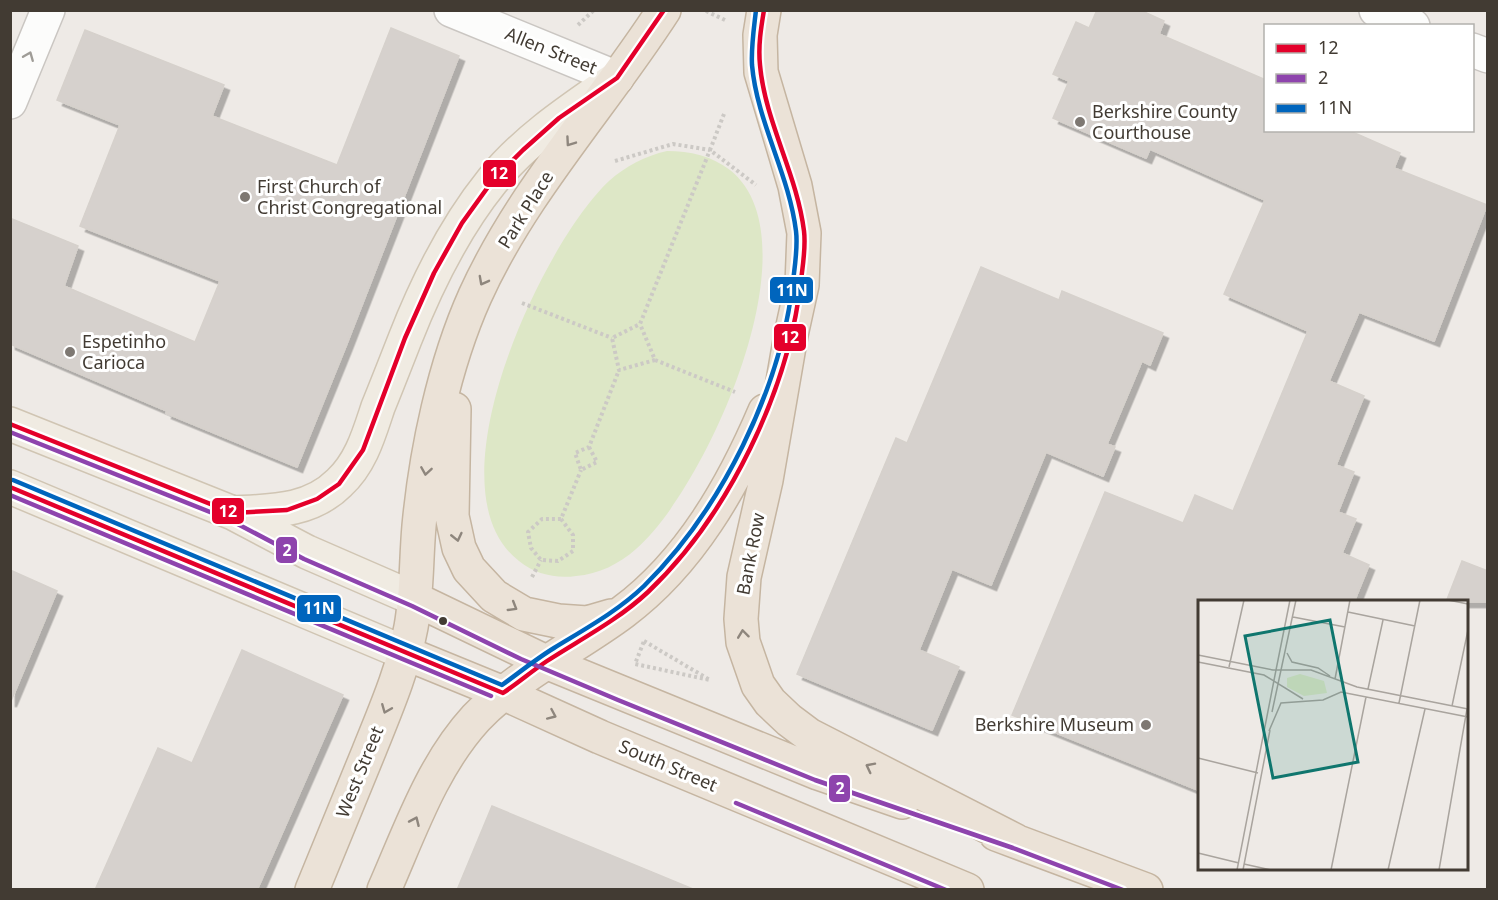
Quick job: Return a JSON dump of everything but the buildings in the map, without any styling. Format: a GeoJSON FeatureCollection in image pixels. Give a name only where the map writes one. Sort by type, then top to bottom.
{"type":"FeatureCollection","features":[{"type":"Feature","properties":{"kind":"highway","name":"Park Place"},"geometry":{"type":"LineString","coordinates":[[405,653],[415,598],[426,470],[454,353],[475,297],[521,212],[664,10]]}},
{"type":"Feature","properties":{"kind":"highway","name":"Bank Row"},"geometry":{"type":"LineString","coordinates":[[764,10],[760,35],[761,72],[795,186],[804,233],[802,285],[768,469],[744,577],[742,600],[744,642],[758,685],[770,702],[809,735],[1016,841]]}},
{"type":"Feature","properties":{"kind":"highway","name":"Bank Row"},"geometry":{"type":"LineString","coordinates":[[503,693],[621,613],[647,593],[669,571],[712,513],[746,455],[774,389],[791,335]]}},
{"type":"Feature","properties":{"kind":"highway","name":"Park Place"},"geometry":{"type":"LineString","coordinates":[[454,353],[452,516],[459,548],[469,569]]}},
{"type":"Feature","properties":{"kind":"highway","name":"Bank Row"},"geometry":{"type":"LineString","coordinates":[[469,569],[494,596],[524,614],[558,621],[587,623],[621,613]]}},
{"type":"Feature","properties":{"kind":"highway"},"geometry":{"type":"LineString","coordinates":[[415,598],[546,662],[818,773],[1016,841],[1146,890]]}},
{"type":"Feature","properties":{"kind":"highway","name":"South Street"},"geometry":{"type":"LineString","coordinates":[[405,653],[967,890]]}},
{"type":"Feature","properties":{"kind":"highway","name":"West Street"},"geometry":{"type":"LineString","coordinates":[[312,890],[387,708],[405,653]]}},
{"type":"Feature","properties":{"kind":"highway"},"geometry":{"type":"LineString","coordinates":[[384,890],[438,771],[476,718],[503,693]]}},
{"type":"Feature","properties":{"kind":"main road"},"geometry":{"type":"LineString","coordinates":[[233,513],[287,510],[317,499],[339,484],[363,450],[424,294],[462,223],[493,180],[523,150],[559,118],[617,78]]}},
{"type":"Feature","properties":{"kind":"main road"},"geometry":{"type":"LineString","coordinates":[[10,424],[233,513],[307,552],[415,598]]}},
{"type":"Feature","properties":{"kind":"main road"},"geometry":{"type":"LineString","coordinates":[[10,487],[405,653]]}},
{"type":"Feature","properties":{"kind":"street"},"geometry":{"type":"LineString","coordinates":[[10,102],[48,10]]}},
{"type":"Feature","properties":{"kind":"street","name":"Allen Street"},"geometry":{"type":"LineString","coordinates":[[451,10],[617,78]]}},
{"type":"Feature","properties":{"kind":"street"},"geometry":{"type":"LineString","coordinates":[[1376,10],[1408,24]]}},
{"type":"Feature","properties":{"kind":"street"},"geometry":{"type":"LineString","coordinates":[[1474,50],[1488,56]]}},
{"type":"Feature","properties":{"kind":"path"},"geometry":{"type":"LineString","coordinates":[[578,26],[594,10]]}},
{"type":"Feature","properties":{"kind":"path"},"geometry":{"type":"LineString","coordinates":[[706,11],[725,20]]}},
{"type":"Feature","properties":{"kind":"path"},"geometry":{"type":"LineString","coordinates":[[522,303],[612,338],[640,324],[723,114]]}},
{"type":"Feature","properties":{"kind":"path"},"geometry":{"type":"LineString","coordinates":[[615,161],[673,144],[710,150],[756,185]]}},
{"type":"Feature","properties":{"kind":"path"},"geometry":{"type":"LineString","coordinates":[[640,324],[655,360]]}},
{"type":"Feature","properties":{"kind":"path"},"geometry":{"type":"LineString","coordinates":[[581,470],[575,453],[589,447],[619,370],[612,338]]}},
{"type":"Feature","properties":{"kind":"path"},"geometry":{"type":"LineString","coordinates":[[619,370],[655,360],[738,393]]}},
{"type":"Feature","properties":{"kind":"path"},"geometry":{"type":"LineString","coordinates":[[561,519],[581,470],[597,462],[589,447]]}},
{"type":"Feature","properties":{"kind":"path"},"geometry":{"type":"LineString","coordinates":[[542,519],[561,519],[573,535],[573,551],[558,561],[541,560],[531,548],[528,532],[542,519]]}},
{"type":"Feature","properties":{"kind":"path"},"geometry":{"type":"LineString","coordinates":[[532,577],[541,560]]}},
{"type":"Feature","properties":{"kind":"path"},"geometry":{"type":"LineString","coordinates":[[644,641],[710,680],[635,664],[644,641]]}},
{"type":"Feature","properties":{"kind":"green space"},"geometry":{"type":"Polygon","coordinates":[[[667,151],[700,155],[723,165],[730,170],[754,204],[763,251],[758,306],[742,364],[720,422],[692,475],[664,519],[636,549],[616,564],[584,575],[553,576],[532,569],[519,561],[493,527],[484,481],[489,426],[504,368],[527,310],[554,257],[582,213],[609,181],[622,171],[636,162],[667,151]]]}},
{"type":"Feature","properties":{"kind":"transit line","name":"12"},"geometry":{"type":"LineString","coordinates":[[10,424],[233,513],[287,510],[317,499],[339,484],[363,450],[405,338],[434,273],[462,223],[493,180],[523,150],[559,118],[617,78],[664,10]]}},
{"type":"Feature","properties":{"kind":"transit line","name":"11N"},"geometry":{"type":"LineString","coordinates":[[13,480],[502,685],[547,652],[612,612],[644,586],[672,556],[722,485],[761,405],[786,322],[797,243],[787,189],[766,128],[755,86],[752,58],[756,10]]}},
{"type":"Feature","properties":{"kind":"transit line","name":"12"},"geometry":{"type":"LineString","coordinates":[[10,487],[503,693],[547,661],[624,612],[648,592],[677,561],[704,527],[728,489],[750,449],[768,407],[794,322],[805,243],[795,189],[774,128],[763,86],[759,51],[764,10]]}},
{"type":"Feature","properties":{"kind":"transit line","name":"2"},"geometry":{"type":"LineString","coordinates":[[10,432],[230,520],[304,559],[412,606],[521,659],[618,700],[815,780],[1013,848],[1123,890]]}},
{"type":"Feature","properties":{"kind":"transit line","name":"2"},"geometry":{"type":"LineString","coordinates":[[10,495],[491,696]]}},
{"type":"Feature","properties":{"kind":"transit line","name":"2"},"geometry":{"type":"LineString","coordinates":[[736,803],[946,890]]}},
{"type":"Feature","properties":{"kind":"place","name":"Berkshire County Courthouse"},"geometry":{"type":"Point","coordinates":[1080,122]}},
{"type":"Feature","properties":{"kind":"place","name":"First Church of Christ Congregational"},"geometry":{"type":"Point","coordinates":[245,197]}},
{"type":"Feature","properties":{"kind":"place","name":"Espetinho Carioca"},"geometry":{"type":"Point","coordinates":[70,352]}},
{"type":"Feature","properties":{"kind":"place","name":"Berkshire Museum"},"geometry":{"type":"Point","coordinates":[1146,725]}}]}
